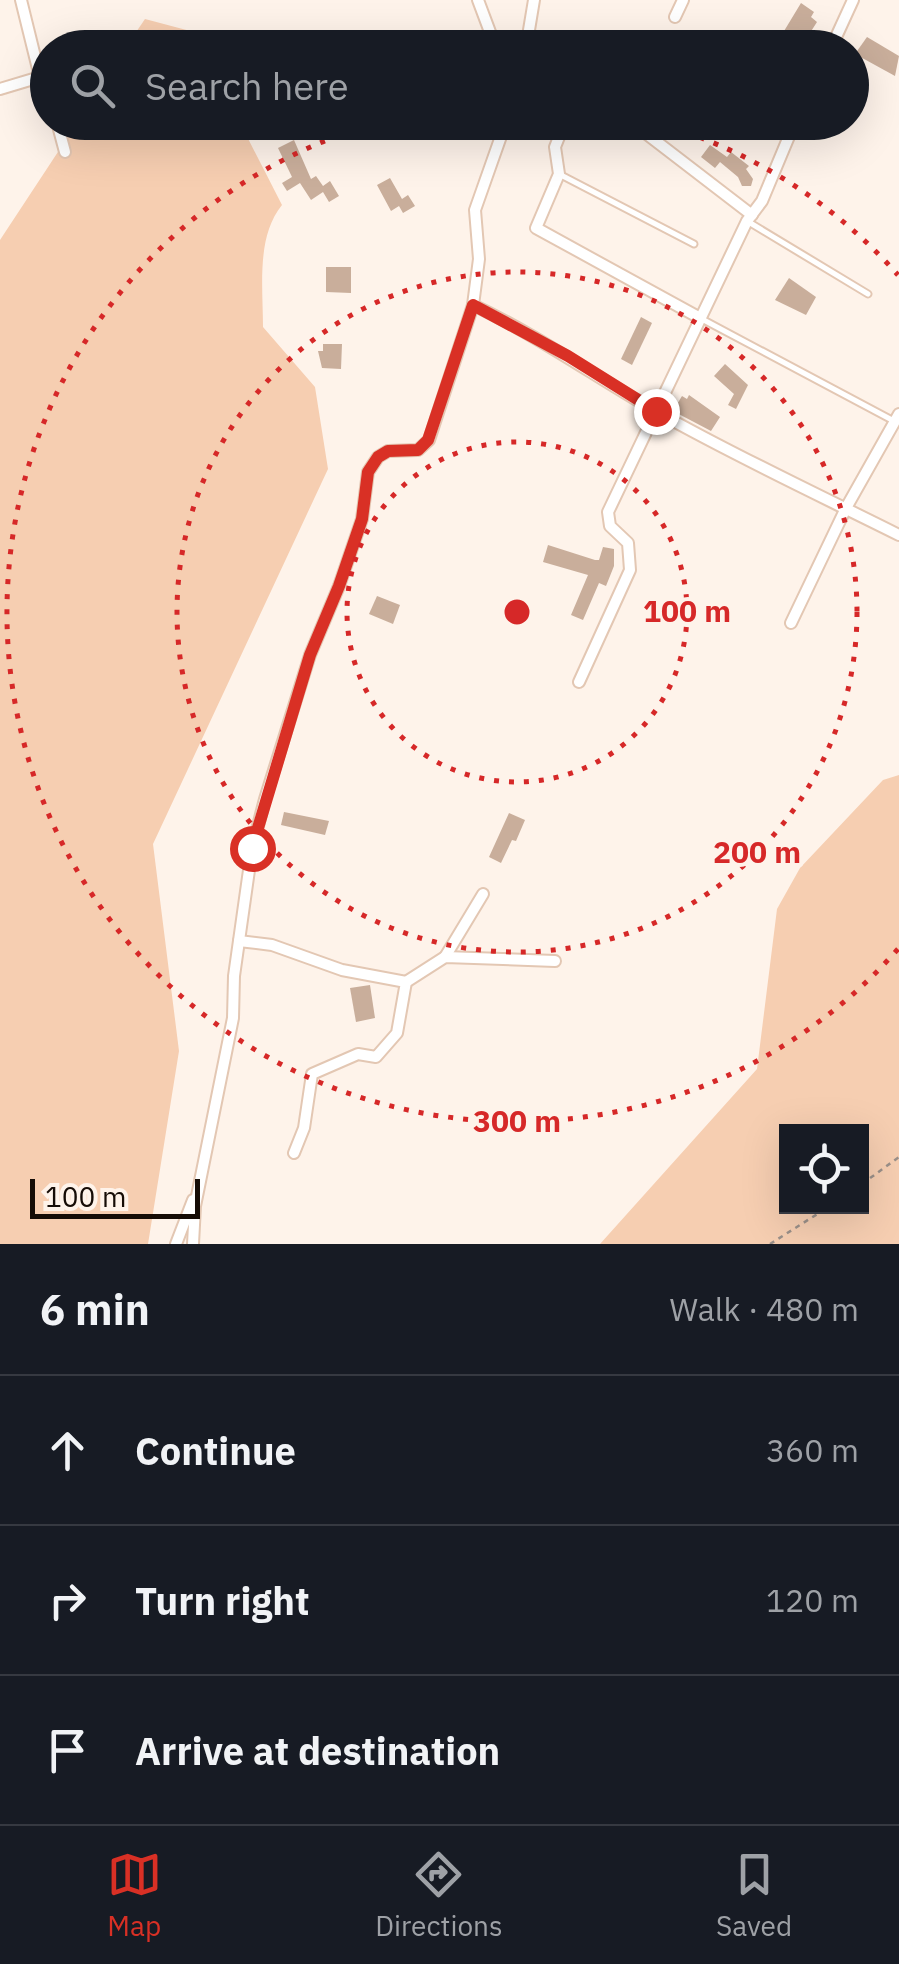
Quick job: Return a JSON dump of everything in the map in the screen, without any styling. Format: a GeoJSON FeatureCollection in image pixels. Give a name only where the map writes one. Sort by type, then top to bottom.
{"type":"FeatureCollection","features":[{"type":"Feature","properties":{"kind":"street"},"geometry":{"type":"LineString","coordinates":[[21,0],[30,36]]}},
{"type":"Feature","properties":{"kind":"street"},"geometry":{"type":"LineString","coordinates":[[478,0],[489,30]]}},
{"type":"Feature","properties":{"kind":"street"},"geometry":{"type":"LineString","coordinates":[[529,30],[534,0]]}},
{"type":"Feature","properties":{"kind":"street"},"geometry":{"type":"LineString","coordinates":[[675,17],[684,0]]}},
{"type":"Feature","properties":{"kind":"street"},"geometry":{"type":"LineString","coordinates":[[840,30],[854,0]]}},
{"type":"Feature","properties":{"kind":"street"},"geometry":{"type":"LineString","coordinates":[[0,90],[30,80]]}},
{"type":"Feature","properties":{"kind":"street"},"geometry":{"type":"LineString","coordinates":[[62,140],[65,152]]}},
{"type":"Feature","properties":{"kind":"street"},"geometry":{"type":"LineString","coordinates":[[193,1244],[199,1186],[233,1018],[234,976],[252,848],[265,799],[310,655],[362,519],[368,472],[378,457],[388,451],[418,450],[428,440],[473,305],[479,259],[475,210],[500,140]]}},
{"type":"Feature","properties":{"kind":"street"},"geometry":{"type":"LineString","coordinates":[[558,140],[555,147],[560,174],[536,228],[700,318]]}},
{"type":"Feature","properties":{"kind":"street"},"geometry":{"type":"LineString","coordinates":[[653,140],[749,218]]}},
{"type":"Feature","properties":{"kind":"street"},"geometry":{"type":"LineString","coordinates":[[579,682],[630,570],[628,544],[610,526],[608,512],[749,218],[762,202],[788,140]]}},
{"type":"Feature","properties":{"kind":"street"},"geometry":{"type":"LineString","coordinates":[[473,305],[748,462],[899,535]]}},
{"type":"Feature","properties":{"kind":"street"},"geometry":{"type":"LineString","coordinates":[[791,623],[846,508],[898,420]]}},
{"type":"Feature","properties":{"kind":"street"},"geometry":{"type":"LineString","coordinates":[[239,941],[272,946],[342,970],[406,982],[445,957],[483,894]]}},
{"type":"Feature","properties":{"kind":"street"},"geometry":{"type":"LineString","coordinates":[[445,957],[555,961]]}},
{"type":"Feature","properties":{"kind":"street"},"geometry":{"type":"LineString","coordinates":[[294,1154],[304,1128],[312,1074],[358,1054],[376,1057],[397,1033],[406,982]]}},
{"type":"Feature","properties":{"kind":"street"},"geometry":{"type":"LineString","coordinates":[[176,1244],[199,1186]]}},
{"type":"Feature","properties":{"kind":"lane"},"geometry":{"type":"LineString","coordinates":[[560,174],[694,244]]}},
{"type":"Feature","properties":{"kind":"lane"},"geometry":{"type":"LineString","coordinates":[[749,218],[868,294]]}},
{"type":"Feature","properties":{"kind":"lane"},"geometry":{"type":"LineString","coordinates":[[700,318],[898,420]]}},
{"type":"Feature","properties":{"kind":"path"},"geometry":{"type":"LineString","coordinates":[[869,1179],[899,1156]]}},
{"type":"Feature","properties":{"kind":"path"},"geometry":{"type":"LineString","coordinates":[[770,1244],[817,1214]]}},
{"type":"Feature","properties":{"kind":"shaded area"},"geometry":{"type":"Polygon","coordinates":[[[145,19],[186,30],[138,30],[145,19]]]}},
{"type":"Feature","properties":{"kind":"shaded area"},"geometry":{"type":"Polygon","coordinates":[[[66,140],[249,140],[282,205],[265,247],[263,327],[315,387],[328,469],[153,844],[179,1051],[148,1244],[0,1244],[0,240],[66,140]]]}},
{"type":"Feature","properties":{"kind":"shaded area"},"geometry":{"type":"Polygon","coordinates":[[[899,775],[899,1244],[600,1244],[757,1069],[777,909],[800,868],[883,780],[899,775]]]}},
{"type":"Feature","properties":{"kind":"building"},"geometry":{"type":"Polygon","coordinates":[[[801,3],[814,12],[811,17],[817,22],[812,30],[785,30],[801,3]]]}},
{"type":"Feature","properties":{"kind":"building"},"geometry":{"type":"Polygon","coordinates":[[[869,38],[899,56],[895,76],[869,62],[869,38]]]}},
{"type":"Feature","properties":{"kind":"building"},"geometry":{"type":"Polygon","coordinates":[[[294,140],[311,179],[316,176],[323,186],[330,181],[339,196],[329,202],[323,192],[311,200],[300,183],[287,191],[282,183],[292,177],[278,148],[294,140]]]}},
{"type":"Feature","properties":{"kind":"building"},"geometry":{"type":"Polygon","coordinates":[[[710,145],[727,157],[731,152],[749,166],[746,169],[753,179],[751,186],[742,186],[738,177],[720,162],[715,168],[701,157],[710,145]]]}},
{"type":"Feature","properties":{"kind":"building"},"geometry":{"type":"Polygon","coordinates":[[[390,178],[402,199],[408,195],[415,206],[403,213],[399,206],[391,211],[377,185],[390,178]]]}},
{"type":"Feature","properties":{"kind":"building"},"geometry":{"type":"Polygon","coordinates":[[[326,267],[351,267],[351,293],[326,292],[326,267]]]}},
{"type":"Feature","properties":{"kind":"building"},"geometry":{"type":"Polygon","coordinates":[[[789,278],[816,297],[806,315],[775,300],[789,278]]]}},
{"type":"Feature","properties":{"kind":"building"},"geometry":{"type":"Polygon","coordinates":[[[641,317],[652,323],[632,365],[621,359],[641,317]]]}},
{"type":"Feature","properties":{"kind":"building"},"geometry":{"type":"Polygon","coordinates":[[[323,344],[342,344],[341,369],[322,368],[318,351],[323,351],[323,344]]]}},
{"type":"Feature","properties":{"kind":"building"},"geometry":{"type":"Polygon","coordinates":[[[725,364],[748,385],[736,409],[728,405],[734,394],[714,376],[725,364]]]}},
{"type":"Feature","properties":{"kind":"building"},"geometry":{"type":"Polygon","coordinates":[[[689,395],[720,417],[711,431],[673,411],[682,396],[687,399],[689,395]]]}},
{"type":"Feature","properties":{"kind":"building"},"geometry":{"type":"Polygon","coordinates":[[[548,545],[595,560],[599,560],[603,547],[614,549],[614,566],[606,586],[599,583],[583,620],[571,615],[588,575],[543,562],[548,545]]]}},
{"type":"Feature","properties":{"kind":"building"},"geometry":{"type":"Polygon","coordinates":[[[377,596],[400,605],[393,624],[369,614],[377,596]]]}},
{"type":"Feature","properties":{"kind":"building"},"geometry":{"type":"Polygon","coordinates":[[[284,812],[329,821],[325,835],[281,825],[284,812]]]}},
{"type":"Feature","properties":{"kind":"building"},"geometry":{"type":"Polygon","coordinates":[[[509,813],[525,820],[501,863],[489,857],[509,813]]]}},
{"type":"Feature","properties":{"kind":"building"},"geometry":{"type":"Polygon","coordinates":[[[370,985],[375,1018],[356,1022],[350,988],[370,985]]]}},
{"type":"Feature","properties":{"kind":"route"},"geometry":{"type":"LineString","coordinates":[[252,848],[310,655],[362,519],[368,472],[378,457],[388,451],[418,450],[428,440],[473,305],[568,356],[656,411]]}}]}
